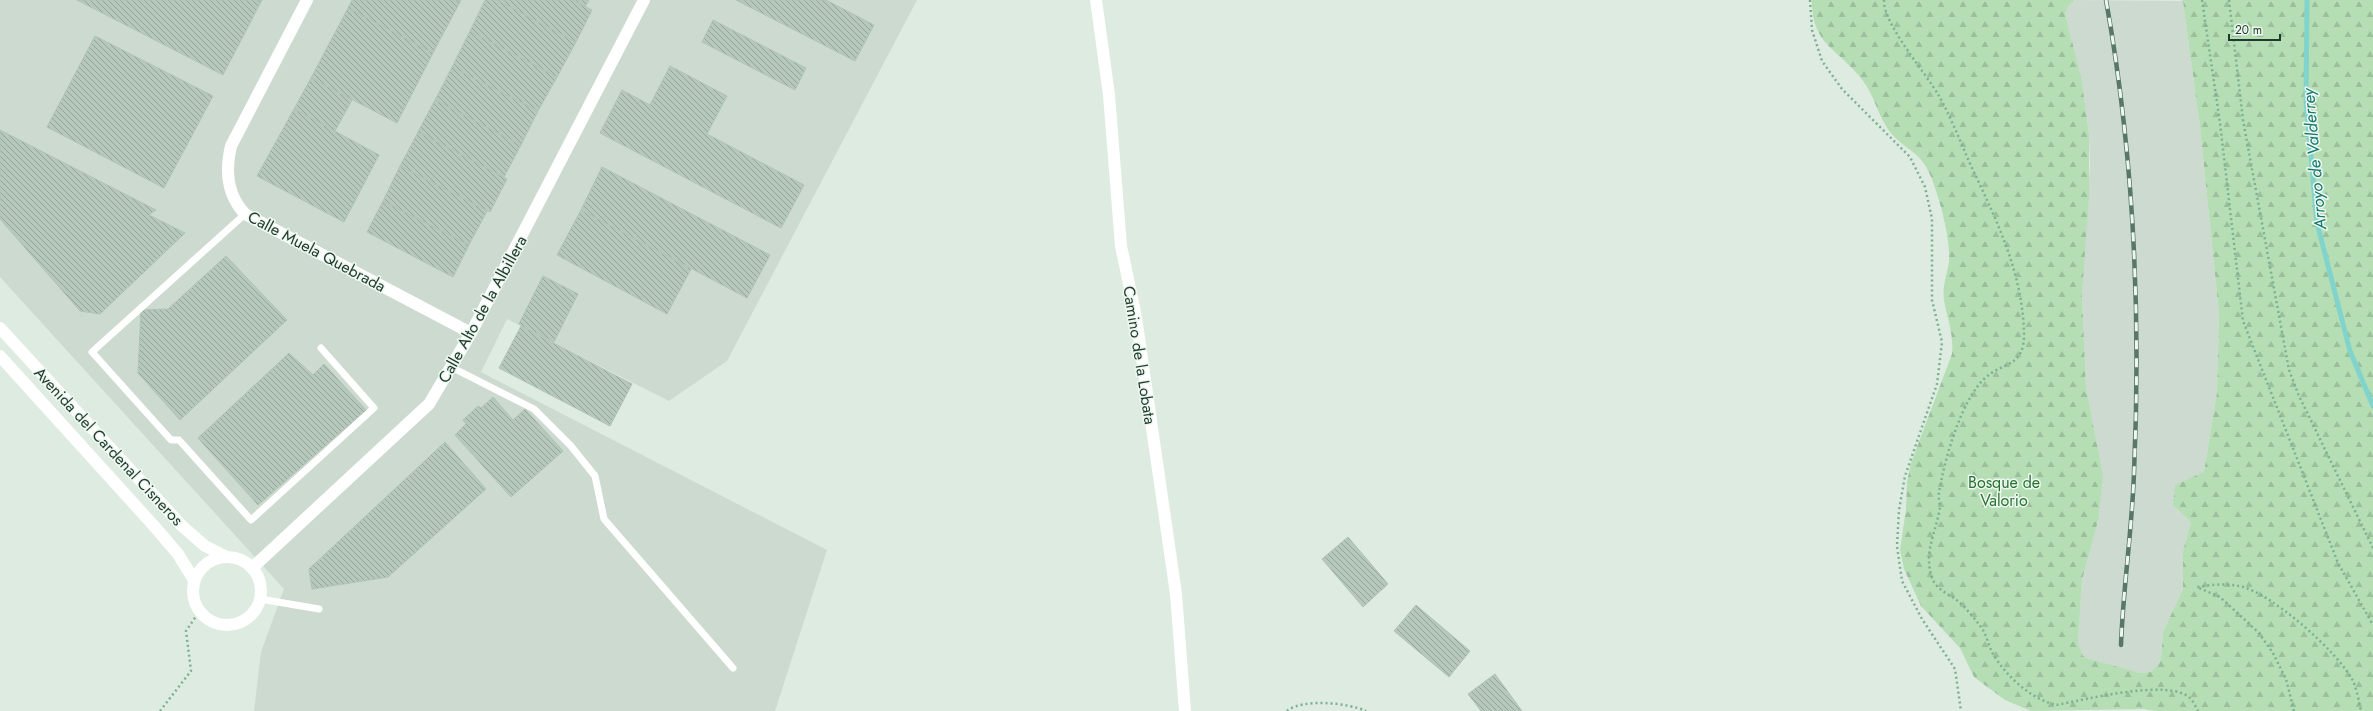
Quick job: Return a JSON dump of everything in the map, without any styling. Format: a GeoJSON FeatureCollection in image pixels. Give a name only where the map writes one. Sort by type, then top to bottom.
{"type":"FeatureCollection","features":[{"type":"Feature","properties":{"kind":"street","name":"Calle Muela Quebrada"},"geometry":{"type":"LineString","coordinates":[[307,0],[231,146],[226,165],[230,188],[236,204],[245,214],[471,333]]}},
{"type":"Feature","properties":{"kind":"street","name":"Calle Alto de la Albillera"},"geometry":{"type":"LineString","coordinates":[[252,568],[429,404],[471,333],[644,0]]}},
{"type":"Feature","properties":{"kind":"street","name":"Camino de la Lobata"},"geometry":{"type":"LineString","coordinates":[[1096,0],[1109,95],[1121,246],[1136,317],[1176,594],[1185,711]]}},
{"type":"Feature","properties":{"kind":"street","name":"Avenida del Cardenal Cisneros"},"geometry":{"type":"LineString","coordinates":[[0,328],[182,526],[205,546],[224,556]]}},
{"type":"Feature","properties":{"kind":"street","name":"Avenida del Cardenal Cisneros"},"geometry":{"type":"LineString","coordinates":[[0,356],[154,526],[178,554],[194,580]]}},
{"type":"Feature","properties":{"kind":"street"},"geometry":{"type":"LineString","coordinates":[[224,556],[240,559],[252,568],[258,577],[260,599],[249,617],[239,623],[218,624],[207,619],[199,612],[194,602],[192,591],[194,580],[205,563],[224,556]]}},
{"type":"Feature","properties":{"kind":"lane"},"geometry":{"type":"LineString","coordinates":[[245,214],[92,352],[171,440],[179,440],[251,520],[374,408],[321,348]]}},
{"type":"Feature","properties":{"kind":"lane"},"geometry":{"type":"LineString","coordinates":[[451,367],[534,409],[571,446],[595,476],[604,519],[733,668]]}},
{"type":"Feature","properties":{"kind":"lane"},"geometry":{"type":"LineString","coordinates":[[260,599],[319,609]]}},
{"type":"Feature","properties":{"kind":"path"},"geometry":{"type":"LineString","coordinates":[[1810,0],[1812,30],[1822,61],[1842,89],[1910,157],[1925,187],[1932,219],[1932,300],[1942,342],[1937,384],[1905,476],[1899,510],[1897,546],[1902,581],[1922,619],[1955,669],[1961,711]]}},
{"type":"Feature","properties":{"kind":"path"},"geometry":{"type":"LineString","coordinates":[[1884,0],[1883,7],[1894,28],[1940,99],[1997,219],[2016,272],[2024,333],[2023,349],[2014,362],[1986,377],[1975,389],[1953,436],[1939,493],[1939,514],[1929,552],[1930,569],[1933,581],[1939,588],[1960,602],[1983,630],[1993,654],[2002,666],[2040,701],[2056,705],[2153,688],[2175,691],[2190,698],[2198,711]]}},
{"type":"Feature","properties":{"kind":"path"},"geometry":{"type":"LineString","coordinates":[[2202,0],[2220,123],[2243,321],[2338,563],[2362,609],[2373,625]]}},
{"type":"Feature","properties":{"kind":"path"},"geometry":{"type":"LineString","coordinates":[[2229,0],[2243,120],[2289,370],[2302,403],[2373,548]]}},
{"type":"Feature","properties":{"kind":"path"},"geometry":{"type":"LineString","coordinates":[[2294,711],[2286,679],[2273,653],[2258,632],[2220,597],[2196,587],[2217,584],[2240,586],[2266,599],[2299,621],[2339,660],[2353,682],[2361,711]]}},
{"type":"Feature","properties":{"kind":"path"},"geometry":{"type":"LineString","coordinates":[[160,711],[191,671],[186,631],[199,612]]}},
{"type":"Feature","properties":{"kind":"path"},"geometry":{"type":"LineString","coordinates":[[1287,711],[1308,703],[1353,705],[1366,711]]}},
{"type":"Feature","properties":{"kind":"shaded area"},"geometry":{"type":"Polygon","coordinates":[[[0,0],[917,0],[727,361],[669,401],[507,319],[481,372],[827,550],[775,711],[254,711],[261,652],[284,589],[0,277],[0,0]]]}},
{"type":"Feature","properties":{"kind":"shaded area"},"geometry":{"type":"Polygon","coordinates":[[[2075,0],[2183,1],[2200,127],[2219,313],[2217,392],[2204,472],[2173,505],[2191,522],[2183,551],[2183,589],[2163,632],[2161,659],[2157,666],[2150,672],[2140,673],[2098,663],[2083,656],[2078,643],[2082,580],[2098,521],[2086,389],[2082,295],[2090,165],[2089,134],[2081,76],[2065,14],[2069,5],[2075,0]]]}},
{"type":"Feature","properties":{"kind":"green space","name":"Bosque de Valorio"},"geometry":{"type":"Polygon","coordinates":[[[1812,0],[2075,0],[2069,5],[2065,14],[2081,76],[2089,134],[2089,197],[2082,295],[2086,389],[2103,475],[2098,521],[2082,580],[2078,643],[2083,656],[2089,659],[2140,673],[2150,672],[2157,666],[2161,659],[2163,632],[2183,589],[2183,551],[2191,522],[2173,505],[2175,485],[2204,472],[2217,392],[2219,313],[2200,127],[2183,1],[2180,0],[2373,0],[2373,711],[2155,711],[2144,709],[2031,711],[2005,700],[1974,677],[1960,648],[1921,606],[1904,569],[1900,550],[1906,509],[1907,482],[1911,463],[1952,354],[1951,333],[1944,300],[1944,285],[1949,261],[1949,251],[1942,212],[1934,185],[1925,165],[1917,156],[1894,137],[1882,120],[1871,93],[1863,81],[1822,38],[1816,28],[1812,0]]]}},
{"type":"Feature","properties":{"kind":"building"},"geometry":{"type":"Polygon","coordinates":[[[77,0],[262,0],[223,75],[77,0]]]}},
{"type":"Feature","properties":{"kind":"building"},"geometry":{"type":"Polygon","coordinates":[[[352,0],[461,0],[433,53],[348,8],[352,0]]]}},
{"type":"Feature","properties":{"kind":"building"},"geometry":{"type":"Polygon","coordinates":[[[485,0],[497,0],[576,42],[557,77],[470,31],[485,0]]]}},
{"type":"Feature","properties":{"kind":"building"},"geometry":{"type":"Polygon","coordinates":[[[497,0],[573,0],[592,10],[576,42],[497,0]]]}},
{"type":"Feature","properties":{"kind":"building"},"geometry":{"type":"Polygon","coordinates":[[[573,0],[589,0],[585,7],[573,0]]]}},
{"type":"Feature","properties":{"kind":"building"},"geometry":{"type":"Polygon","coordinates":[[[736,0],[826,0],[874,25],[855,61],[736,0]]]}},
{"type":"Feature","properties":{"kind":"building"},"geometry":{"type":"Polygon","coordinates":[[[348,8],[433,53],[397,123],[311,78],[348,8]]]}},
{"type":"Feature","properties":{"kind":"building"},"geometry":{"type":"Polygon","coordinates":[[[713,20],[806,68],[795,90],[702,42],[713,20]]]}},
{"type":"Feature","properties":{"kind":"building"},"geometry":{"type":"Polygon","coordinates":[[[470,31],[557,77],[538,111],[452,67],[470,31]]]}},
{"type":"Feature","properties":{"kind":"building"},"geometry":{"type":"Polygon","coordinates":[[[95,36],[213,96],[164,188],[47,127],[95,36]]]}},
{"type":"Feature","properties":{"kind":"building"},"geometry":{"type":"Polygon","coordinates":[[[670,66],[727,96],[707,134],[804,185],[781,228],[600,133],[622,90],[650,105],[670,66]]]}},
{"type":"Feature","properties":{"kind":"building"},"geometry":{"type":"Polygon","coordinates":[[[452,67],[538,111],[521,145],[435,100],[452,67]]]}},
{"type":"Feature","properties":{"kind":"building"},"geometry":{"type":"Polygon","coordinates":[[[311,78],[352,100],[335,131],[294,109],[311,78]]]}},
{"type":"Feature","properties":{"kind":"building"},"geometry":{"type":"Polygon","coordinates":[[[435,100],[521,145],[504,177],[418,132],[435,100]]]}},
{"type":"Feature","properties":{"kind":"building"},"geometry":{"type":"Polygon","coordinates":[[[294,109],[379,155],[344,222],[257,176],[294,109]]]}},
{"type":"Feature","properties":{"kind":"building"},"geometry":{"type":"Polygon","coordinates":[[[0,130],[156,210],[149,215],[185,233],[100,314],[80,311],[0,219],[0,130]]]}},
{"type":"Feature","properties":{"kind":"building"},"geometry":{"type":"Polygon","coordinates":[[[418,132],[507,179],[490,212],[400,166],[418,132]]]}},
{"type":"Feature","properties":{"kind":"building"},"geometry":{"type":"Polygon","coordinates":[[[400,166],[487,211],[469,245],[383,201],[400,166]]]}},
{"type":"Feature","properties":{"kind":"building"},"geometry":{"type":"Polygon","coordinates":[[[602,167],[770,255],[747,298],[581,210],[602,167]]]}},
{"type":"Feature","properties":{"kind":"building"},"geometry":{"type":"Polygon","coordinates":[[[383,201],[469,245],[453,277],[367,232],[383,201]]]}},
{"type":"Feature","properties":{"kind":"building"},"geometry":{"type":"Polygon","coordinates":[[[581,210],[691,269],[667,314],[557,255],[581,210]]]}},
{"type":"Feature","properties":{"kind":"building"},"geometry":{"type":"Polygon","coordinates":[[[226,256],[287,320],[180,420],[138,373],[141,310],[168,309],[226,256]]]}},
{"type":"Feature","properties":{"kind":"building"},"geometry":{"type":"Polygon","coordinates":[[[543,276],[578,294],[554,342],[519,324],[543,276]]]}},
{"type":"Feature","properties":{"kind":"building"},"geometry":{"type":"Polygon","coordinates":[[[521,326],[632,384],[610,426],[499,368],[521,326]]]}},
{"type":"Feature","properties":{"kind":"building"},"geometry":{"type":"Polygon","coordinates":[[[289,353],[313,375],[324,364],[366,410],[258,505],[198,438],[289,353]]]}},
{"type":"Feature","properties":{"kind":"building"},"geometry":{"type":"Polygon","coordinates":[[[493,397],[513,420],[525,409],[563,451],[511,497],[455,435],[466,424],[463,420],[478,406],[481,408],[493,397]]]}},
{"type":"Feature","properties":{"kind":"building"},"geometry":{"type":"Polygon","coordinates":[[[445,442],[486,489],[388,577],[312,589],[309,569],[445,442]]]}},
{"type":"Feature","properties":{"kind":"building"},"geometry":{"type":"Polygon","coordinates":[[[1348,537],[1388,584],[1363,607],[1322,559],[1348,537]]]}},
{"type":"Feature","properties":{"kind":"building"},"geometry":{"type":"Polygon","coordinates":[[[1416,605],[1470,651],[1449,677],[1394,631],[1416,605]]]}},
{"type":"Feature","properties":{"kind":"building"},"geometry":{"type":"Polygon","coordinates":[[[1495,674],[1522,711],[1481,711],[1468,694],[1495,674]]]}},
{"type":"Feature","properties":{"kind":"waterway","name":"Arroyo de Valderrey"},"geometry":{"type":"LineString","coordinates":[[2307,0],[2306,101],[2317,223],[2350,351],[2373,406]]}},
{"type":"Feature","properties":{"kind":"railway"},"geometry":{"type":"LineString","coordinates":[[2106,0],[2116,58],[2123,117],[2129,176],[2136,295],[2137,355],[2134,473],[2121,645]]}}]}
